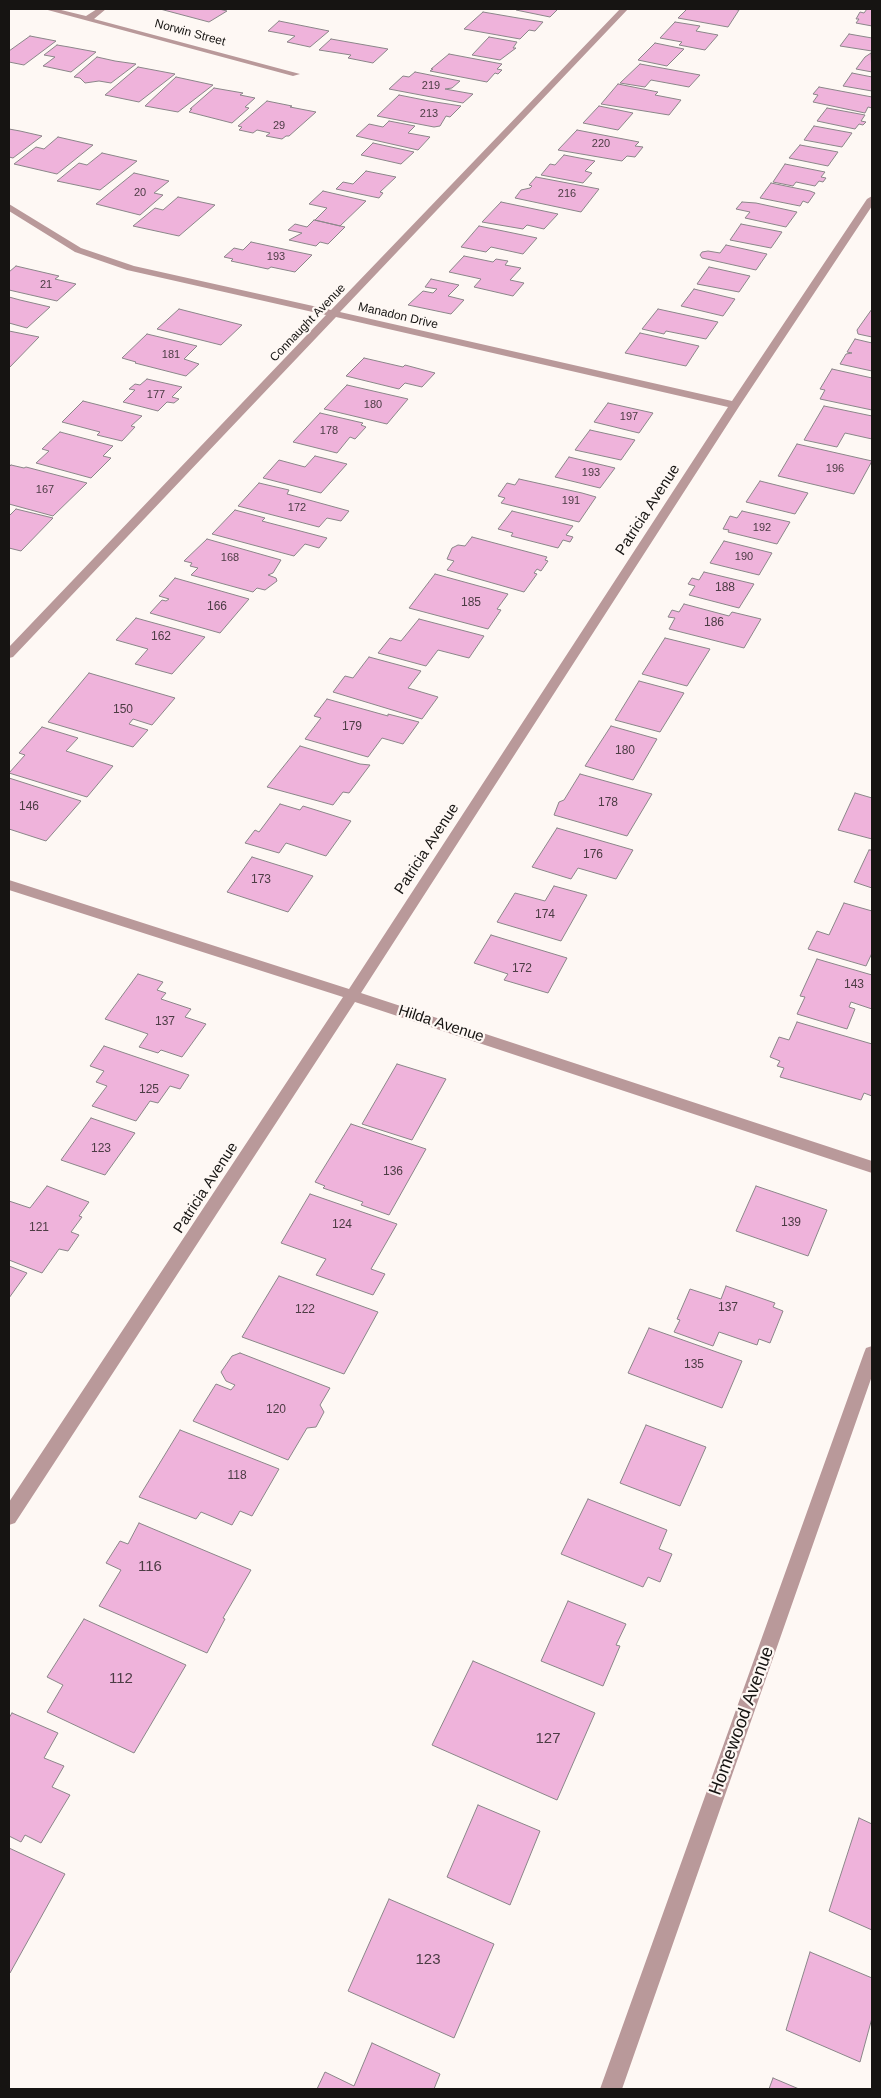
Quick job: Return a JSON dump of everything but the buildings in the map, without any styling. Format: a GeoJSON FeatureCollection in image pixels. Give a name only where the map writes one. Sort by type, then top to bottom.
{"type":"FeatureCollection","features":[{"type":"Feature","properties":{"kind":"street","name":"Norwin Street"},"geometry":{"type":"LineString","coordinates":[[48,9],[296,74]]}},
{"type":"Feature","properties":{"kind":"street"},"geometry":{"type":"LineString","coordinates":[[88,20],[102,9]]}},
{"type":"Feature","properties":{"kind":"street","name":"Connaught Avenue"},"geometry":{"type":"LineString","coordinates":[[9,654],[624,9]]}},
{"type":"Feature","properties":{"kind":"street","name":"Patricia Avenue"},"geometry":{"type":"LineString","coordinates":[[9,1516],[352,995],[735,405],[872,200]]}},
{"type":"Feature","properties":{"kind":"street","name":"Manadon Drive"},"geometry":{"type":"LineString","coordinates":[[9,207],[21,212],[62,241],[111,263],[735,405]]}},
{"type":"Feature","properties":{"kind":"street"},"geometry":{"type":"LineString","coordinates":[[9,220],[21,212]]}},
{"type":"Feature","properties":{"kind":"street","name":"Hilda Avenue"},"geometry":{"type":"LineString","coordinates":[[9,884],[872,1167]]}},
{"type":"Feature","properties":{"kind":"street","name":"Homewood Avenue"},"geometry":{"type":"LineString","coordinates":[[611,2089],[872,1354]]}}]}
